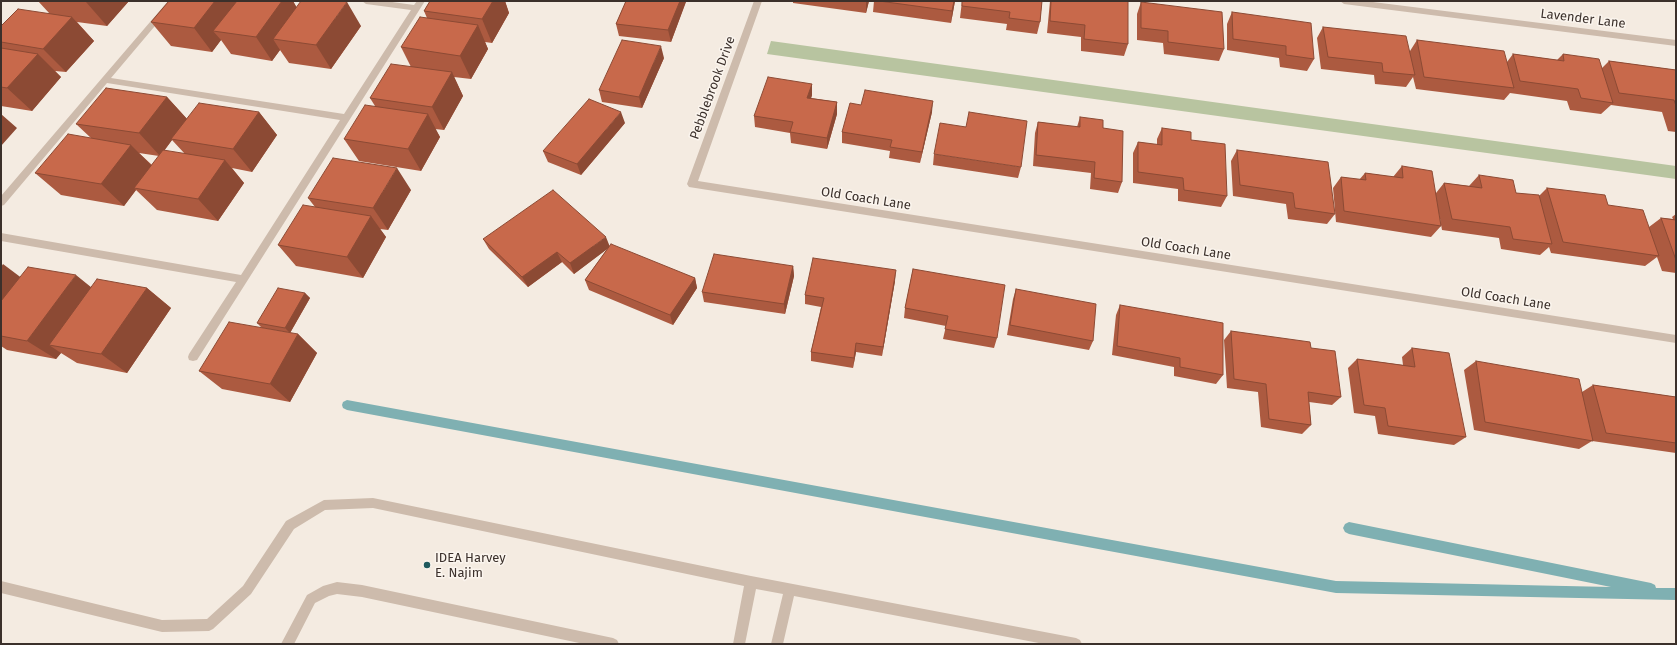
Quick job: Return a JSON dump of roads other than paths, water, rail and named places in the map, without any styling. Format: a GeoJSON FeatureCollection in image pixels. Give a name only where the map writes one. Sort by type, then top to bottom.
{"type":"FeatureCollection","features":[{"type":"Feature","properties":{"kind":"street"},"geometry":{"type":"LineString","coordinates":[[1,202],[172,1]]}},
{"type":"Feature","properties":{"kind":"street"},"geometry":{"type":"LineString","coordinates":[[193,357],[419,5],[366,1]]}},
{"type":"Feature","properties":{"kind":"street","name":"Pebblebrook Drive"},"geometry":{"type":"LineString","coordinates":[[692,184],[758,1]]}},
{"type":"Feature","properties":{"kind":"street","name":"Lavender Lane"},"geometry":{"type":"LineString","coordinates":[[1344,1],[1676,43]]}},
{"type":"Feature","properties":{"kind":"street"},"geometry":{"type":"LineString","coordinates":[[104,80],[346,118]]}},
{"type":"Feature","properties":{"kind":"street","name":"Old Coach Lane"},"geometry":{"type":"LineString","coordinates":[[692,184],[1676,339]]}},
{"type":"Feature","properties":{"kind":"street"},"geometry":{"type":"LineString","coordinates":[[1,237],[243,279]]}},
{"type":"Feature","properties":{"kind":"street"},"geometry":{"type":"LineString","coordinates":[[1,587],[162,626],[209,625],[247,590],[290,525],[324,505],[373,503],[751,582],[1076,644]]}},
{"type":"Feature","properties":{"kind":"street"},"geometry":{"type":"LineString","coordinates":[[739,644],[751,582]]}},
{"type":"Feature","properties":{"kind":"street"},"geometry":{"type":"LineString","coordinates":[[287,644],[311,600],[327,590],[337,588],[362,591],[613,644]]}},
{"type":"Feature","properties":{"kind":"street"},"geometry":{"type":"LineString","coordinates":[[777,644],[790,589]]}},
{"type":"Feature","properties":{"kind":"waterway"},"geometry":{"type":"LineString","coordinates":[[347,405],[1336,587],[1676,594]]}},
{"type":"Feature","properties":{"kind":"waterway"},"geometry":{"type":"LineString","coordinates":[[1349,528],[1651,589]]}},
{"type":"Feature","properties":{"kind":"place","name":"IDEA Harvey E. Najim"},"geometry":{"type":"Point","coordinates":[427,565]}}]}
